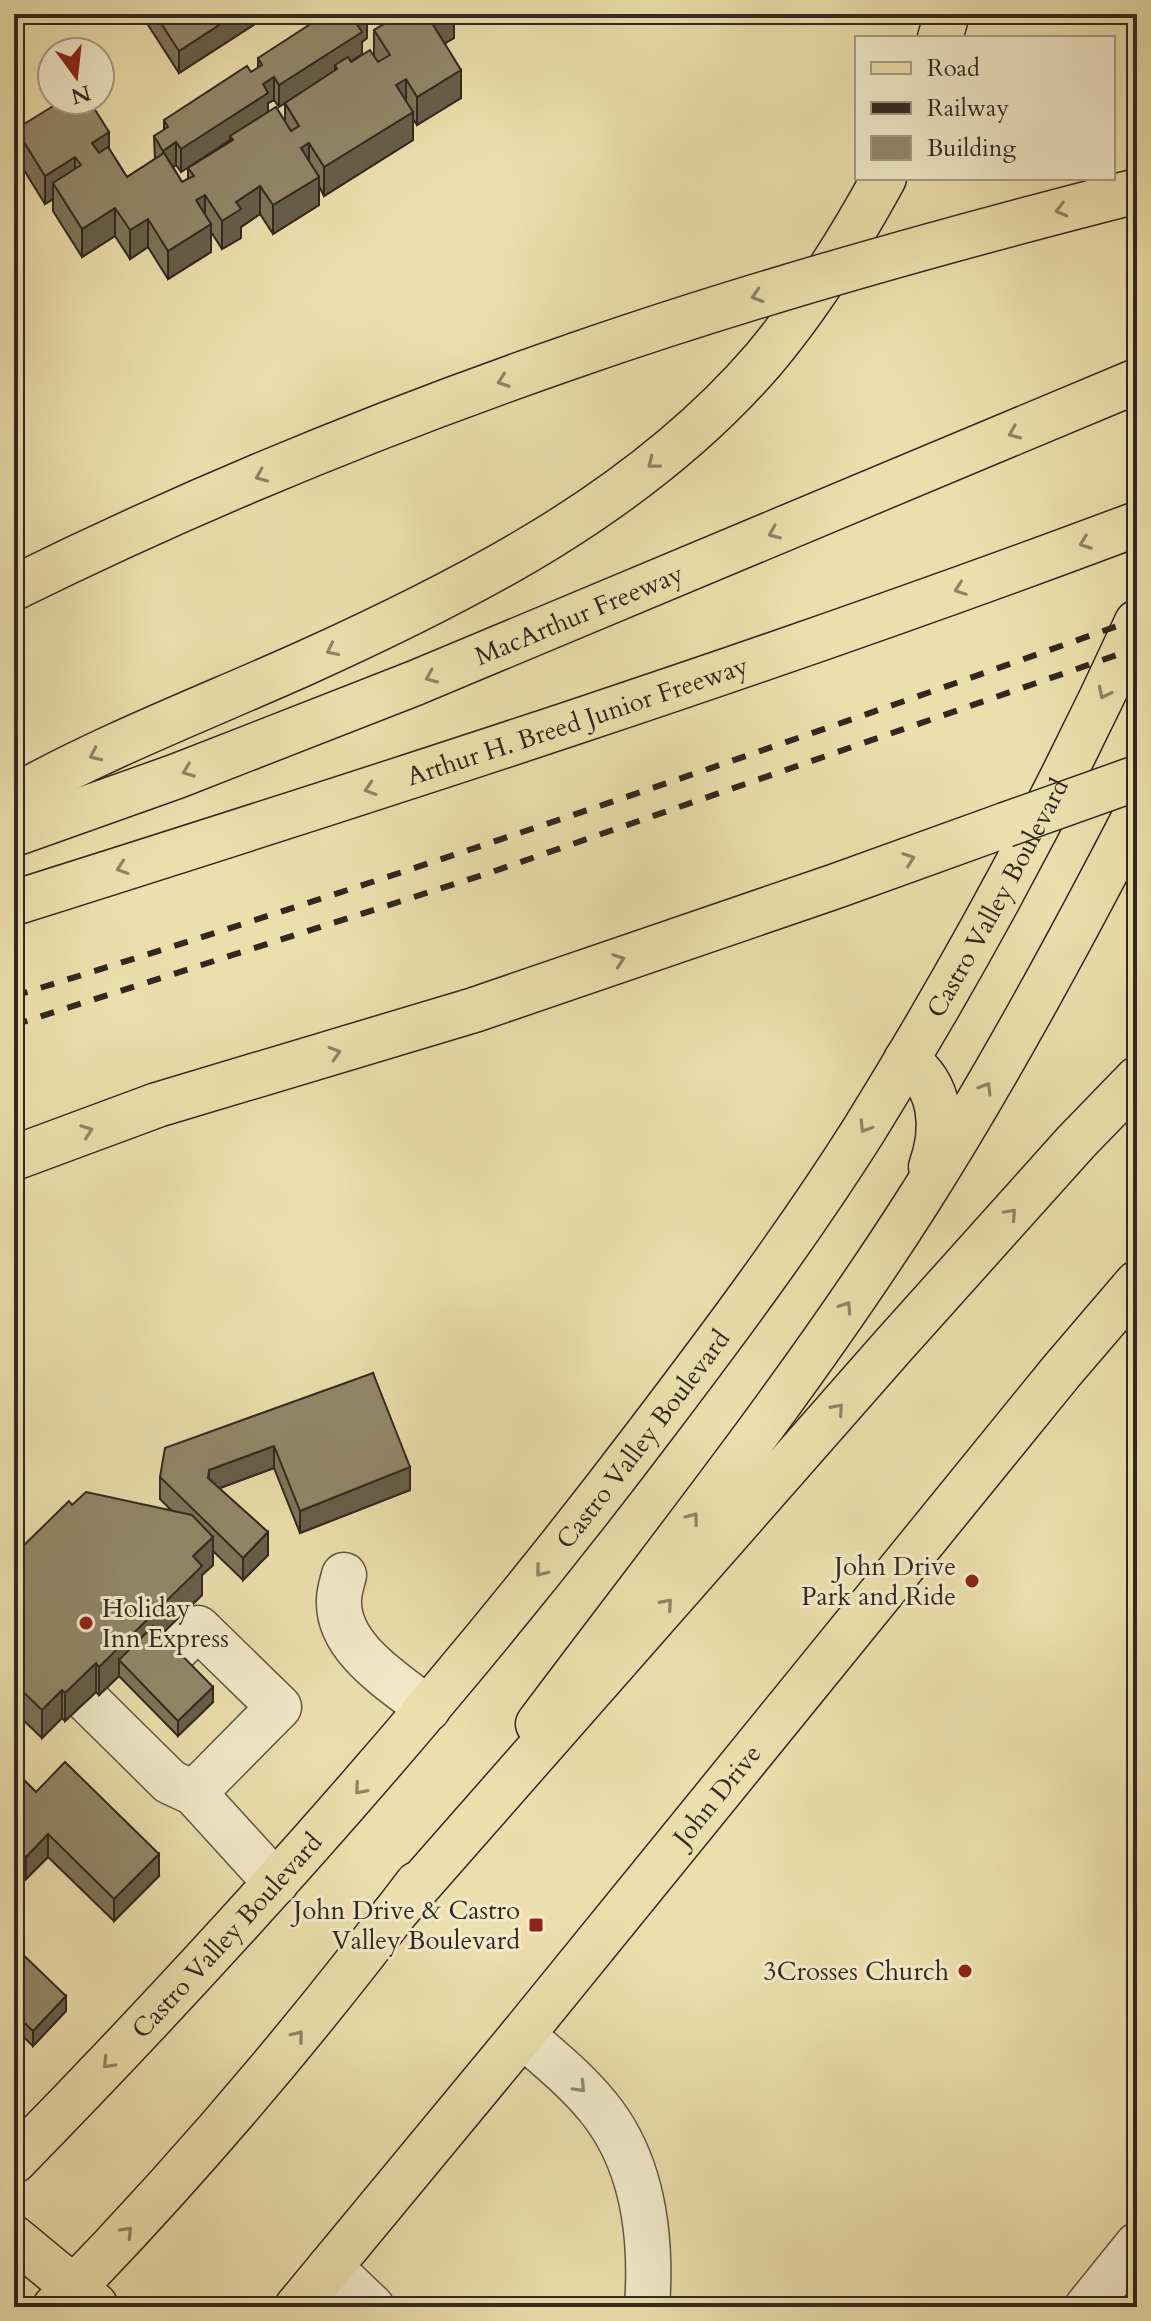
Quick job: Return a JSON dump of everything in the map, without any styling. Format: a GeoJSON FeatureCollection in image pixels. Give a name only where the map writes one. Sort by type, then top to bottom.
{"type":"FeatureCollection","features":[{"type":"Feature","properties":{"kind":"main road"},"geometry":{"type":"LineString","coordinates":[[941,36],[947,14]]}},
{"type":"Feature","properties":{"kind":"main road"},"geometry":{"type":"LineString","coordinates":[[14,797],[95,755],[307,662],[456,590],[535,545],[611,496],[713,413],[764,358],[831,268],[883,180]]}},
{"type":"Feature","properties":{"kind":"main road"},"geometry":{"type":"LineString","coordinates":[[14,588],[170,515],[354,437],[576,355],[661,325],[818,277],[1137,191]]}},
{"type":"Feature","properties":{"kind":"main road","name":"MacArthur Freeway"},"geometry":{"type":"LineString","coordinates":[[14,834],[177,776],[401,689],[1137,381]]}},
{"type":"Feature","properties":{"kind":"main road","name":"Arthur H. Breed Junior Freeway"},"geometry":{"type":"LineString","coordinates":[[14,903],[616,709],[1137,524]]}},
{"type":"Feature","properties":{"kind":"main road","name":"Castro Valley Boulevard"},"geometry":{"type":"LineString","coordinates":[[14,2161],[276,1883],[428,1709],[564,1542],[691,1377],[817,1202],[906,1060],[1043,816],[1137,622]]}},
{"type":"Feature","properties":{"kind":"main road"},"geometry":{"type":"LineString","coordinates":[[14,1158],[157,1105],[474,1010],[836,886],[1137,778]]}},
{"type":"Feature","properties":{"kind":"main road"},"geometry":{"type":"LineString","coordinates":[[1005,825],[1137,811]]}},
{"type":"Feature","properties":{"kind":"main road"},"geometry":{"type":"LineString","coordinates":[[14,2238],[75,2301],[152,2206],[238,2108],[393,1915],[753,1438],[917,1203],[1032,1009],[1137,811]]}},
{"type":"Feature","properties":{"kind":"main road"},"geometry":{"type":"LineString","coordinates":[[906,1060],[926,1078],[938,1107],[937,1145],[917,1203]]}},
{"type":"Feature","properties":{"kind":"main road"},"geometry":{"type":"LineString","coordinates":[[393,1915],[893,1346],[1076,1142],[1137,1079]]}},
{"type":"Feature","properties":{"kind":"main road","name":"John Drive"},"geometry":{"type":"LineString","coordinates":[[297,2307],[1050,1385],[1137,1283]]}},
{"type":"Feature","properties":{"kind":"lane"},"geometry":{"type":"LineString","coordinates":[[344,1575],[339,1601],[343,1627],[359,1651],[428,1709]]}},
{"type":"Feature","properties":{"kind":"lane"},"geometry":{"type":"LineString","coordinates":[[168,1657],[198,1628],[279,1707],[194,1793]]}},
{"type":"Feature","properties":{"kind":"lane"},"geometry":{"type":"LineString","coordinates":[[108,1702],[170,1782],[194,1793],[276,1883]]}},
{"type":"Feature","properties":{"kind":"lane"},"geometry":{"type":"LineString","coordinates":[[522,2035],[570,2076],[600,2109],[621,2141],[638,2185],[647,2228],[650,2268],[647,2307]]}},
{"type":"Feature","properties":{"kind":"lane"},"geometry":{"type":"LineString","coordinates":[[1087,2307],[1137,2245]]}},
{"type":"Feature","properties":{"kind":"lane"},"geometry":{"type":"LineString","coordinates":[[330,2267],[372,2307]]}},
{"type":"Feature","properties":{"kind":"building"},"geometry":{"type":"Polygon","coordinates":[[[155,14],[236,14],[179,51],[155,14]]]}},
{"type":"Feature","properties":{"kind":"building"},"geometry":{"type":"Polygon","coordinates":[[[326,14],[367,16],[356,23],[362,32],[279,85],[274,77],[263,84],[268,93],[181,149],[176,142],[163,151],[154,136],[168,127],[164,120],[247,66],[251,72],[262,65],[258,58],[326,14]]]}},
{"type":"Feature","properties":{"kind":"building"},"geometry":{"type":"Polygon","coordinates":[[[401,14],[447,14],[432,23],[461,70],[417,97],[406,79],[396,85],[413,112],[324,167],[309,143],[301,148],[319,177],[273,205],[260,186],[236,202],[241,209],[222,221],[205,195],[196,200],[211,224],[168,251],[148,219],[130,230],[115,208],[82,229],[53,183],[81,165],[75,157],[45,176],[16,129],[37,116],[99,116],[109,132],[92,143],[99,153],[108,147],[127,177],[164,153],[182,182],[194,176],[188,168],[233,140],[230,136],[276,107],[291,131],[299,126],[285,103],[337,69],[335,65],[348,57],[351,62],[370,50],[378,62],[390,55],[374,30],[401,14]]]}},
{"type":"Feature","properties":{"kind":"building"},"geometry":{"type":"Polygon","coordinates":[[[373,1373],[410,1467],[300,1511],[274,1446],[209,1470],[208,1478],[268,1532],[243,1558],[160,1477],[165,1448],[373,1373]]]}},
{"type":"Feature","properties":{"kind":"building"},"geometry":{"type":"Polygon","coordinates":[[[86,1492],[192,1515],[213,1537],[193,1556],[202,1566],[99,1667],[96,1663],[42,1710],[14,1683],[14,1555],[69,1501],[72,1505],[86,1492]]]}},
{"type":"Feature","properties":{"kind":"building"},"geometry":{"type":"Polygon","coordinates":[[[153,1626],[213,1687],[178,1721],[119,1660],[153,1626]]]}},
{"type":"Feature","properties":{"kind":"building"},"geometry":{"type":"Polygon","coordinates":[[[65,1762],[159,1854],[114,1899],[48,1834],[26,1857],[14,1846],[14,1770],[36,1792],[65,1762]]]}},
{"type":"Feature","properties":{"kind":"building"},"geometry":{"type":"Polygon","coordinates":[[[14,1946],[66,1996],[33,2031],[14,2013],[14,1946]]]}},
{"type":"Feature","properties":{"kind":"railway"},"geometry":{"type":"LineString","coordinates":[[14,996],[577,814],[1137,619]]}},
{"type":"Feature","properties":{"kind":"railway"},"geometry":{"type":"LineString","coordinates":[[14,1025],[489,873],[1137,648]]}},
{"type":"Feature","properties":{"kind":"place","name":"John Drive Park and Ride"},"geometry":{"type":"Point","coordinates":[972,1581]}},
{"type":"Feature","properties":{"kind":"place","name":"Holiday Inn Express"},"geometry":{"type":"Point","coordinates":[86,1623]}},
{"type":"Feature","properties":{"kind":"place","name":"John Drive & Castro Valley Boulevard"},"geometry":{"type":"Point","coordinates":[536,1925]}},
{"type":"Feature","properties":{"kind":"place","name":"3Crosses Church"},"geometry":{"type":"Point","coordinates":[965,1971]}}]}
